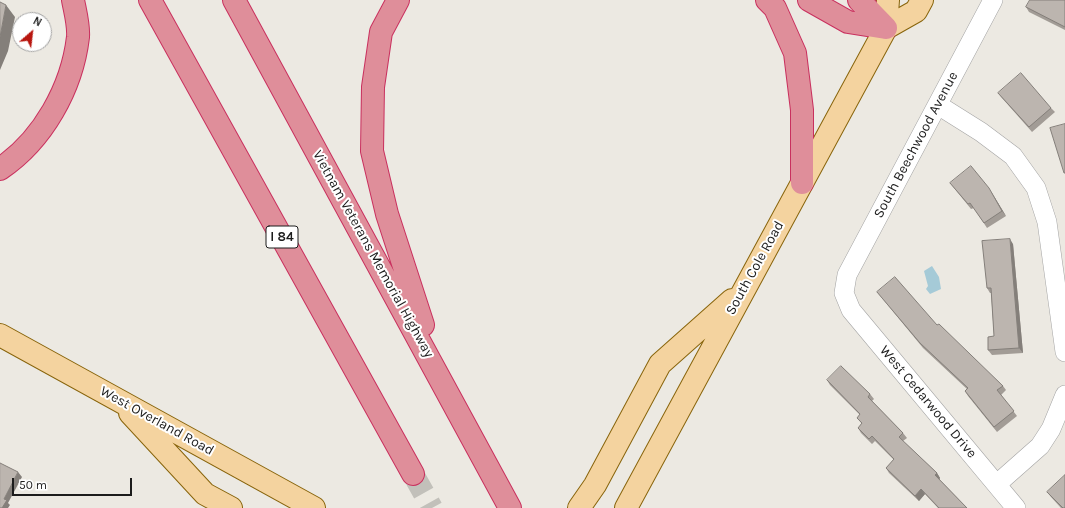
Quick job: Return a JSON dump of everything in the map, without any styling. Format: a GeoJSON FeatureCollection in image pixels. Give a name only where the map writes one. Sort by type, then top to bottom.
{"type":"FeatureCollection","features":[{"type":"Feature","properties":{"kind":"highway"},"geometry":{"type":"LineString","coordinates":[[0,169],[40,132],[55,107],[69,75],[78,36],[73,0]]}},
{"type":"Feature","properties":{"kind":"highway","name":"I 84"},"geometry":{"type":"LineString","coordinates":[[150,0],[413,474]]}},
{"type":"Feature","properties":{"kind":"highway","name":"Vietnam Veterans Memorial Highway"},"geometry":{"type":"LineString","coordinates":[[234,0],[441,378],[510,508]]}},
{"type":"Feature","properties":{"kind":"highway"},"geometry":{"type":"LineString","coordinates":[[398,0],[381,32],[373,87],[372,151],[387,214],[441,378]]}},
{"type":"Feature","properties":{"kind":"highway"},"geometry":{"type":"LineString","coordinates":[[767,0],[775,8],[795,53],[802,110],[802,184]]}},
{"type":"Feature","properties":{"kind":"highway"},"geometry":{"type":"LineString","coordinates":[[809,0],[848,22],[886,28]]}},
{"type":"Feature","properties":{"kind":"highway"},"geometry":{"type":"LineString","coordinates":[[859,0],[886,28]]}},
{"type":"Feature","properties":{"kind":"main road","name":"South Cole Road"},"geometry":{"type":"LineString","coordinates":[[626,508],[742,291],[802,184],[886,28],[888,0]]}},
{"type":"Feature","properties":{"kind":"main road"},"geometry":{"type":"LineString","coordinates":[[886,28],[916,11],[922,0]]}},
{"type":"Feature","properties":{"kind":"main road"},"geometry":{"type":"LineString","coordinates":[[578,508],[594,484],[660,364],[742,291]]}},
{"type":"Feature","properties":{"kind":"main road","name":"West Overland Road"},"geometry":{"type":"LineString","coordinates":[[0,335],[314,508]]}},
{"type":"Feature","properties":{"kind":"main road"},"geometry":{"type":"LineString","coordinates":[[117,399],[205,494],[231,508]]}},
{"type":"Feature","properties":{"kind":"street","name":"South Beechwood Avenue"},"geometry":{"type":"LineString","coordinates":[[844,293],[847,275],[993,0]]}},
{"type":"Feature","properties":{"kind":"street"},"geometry":{"type":"LineString","coordinates":[[938,105],[981,132],[1013,156],[1036,188],[1047,222],[1065,352]]}},
{"type":"Feature","properties":{"kind":"street","name":"West Cedarwood Drive"},"geometry":{"type":"LineString","coordinates":[[844,293],[851,310],[1016,508]]}},
{"type":"Feature","properties":{"kind":"street"},"geometry":{"type":"LineString","coordinates":[[996,484],[1040,446],[1051,429],[1065,394]]}},
{"type":"Feature","properties":{"kind":"water"},"geometry":{"type":"Polygon","coordinates":[[[932,266],[939,277],[941,289],[930,294],[926,289],[928,286],[924,271],[932,266]]]}},
{"type":"Feature","properties":{"kind":"building"},"geometry":{"type":"Polygon","coordinates":[[[1030,0],[1065,0],[1065,27],[1026,7],[1030,0]]]}},
{"type":"Feature","properties":{"kind":"building"},"geometry":{"type":"Polygon","coordinates":[[[0,2],[6,5],[0,37],[0,2]]]}},
{"type":"Feature","properties":{"kind":"building"},"geometry":{"type":"Polygon","coordinates":[[[1021,73],[1051,108],[1029,127],[998,93],[1021,73]]]}},
{"type":"Feature","properties":{"kind":"building"},"geometry":{"type":"Polygon","coordinates":[[[1065,124],[1065,173],[1064,173],[1050,128],[1065,124]]]}},
{"type":"Feature","properties":{"kind":"building"},"geometry":{"type":"Polygon","coordinates":[[[971,166],[989,188],[1002,211],[984,223],[970,203],[968,204],[950,183],[971,166]]]}},
{"type":"Feature","properties":{"kind":"building"},"geometry":{"type":"Polygon","coordinates":[[[1010,239],[1019,348],[988,350],[988,337],[994,336],[991,288],[987,288],[982,241],[1010,239]]]}},
{"type":"Feature","properties":{"kind":"building"},"geometry":{"type":"Polygon","coordinates":[[[895,277],[937,325],[939,324],[1003,386],[997,390],[1014,411],[994,427],[965,391],[968,388],[920,343],[877,292],[895,277]]]}},
{"type":"Feature","properties":{"kind":"building"},"geometry":{"type":"Polygon","coordinates":[[[841,366],[870,394],[868,397],[903,433],[899,437],[937,473],[935,475],[967,508],[939,508],[921,489],[915,496],[886,468],[894,459],[872,436],[869,439],[858,428],[862,423],[857,418],[860,414],[827,380],[841,366]]]}},
{"type":"Feature","properties":{"kind":"building"},"geometry":{"type":"Polygon","coordinates":[[[0,463],[18,472],[4,499],[7,500],[2,508],[0,508],[0,463]]]}},
{"type":"Feature","properties":{"kind":"building"},"geometry":{"type":"Polygon","coordinates":[[[1065,475],[1065,508],[1063,508],[1047,492],[1065,475]]]}},
{"type":"Feature","properties":{"kind":"tunnel"},"geometry":{"type":"LineString","coordinates":[[413,474],[432,508]]}}]}
